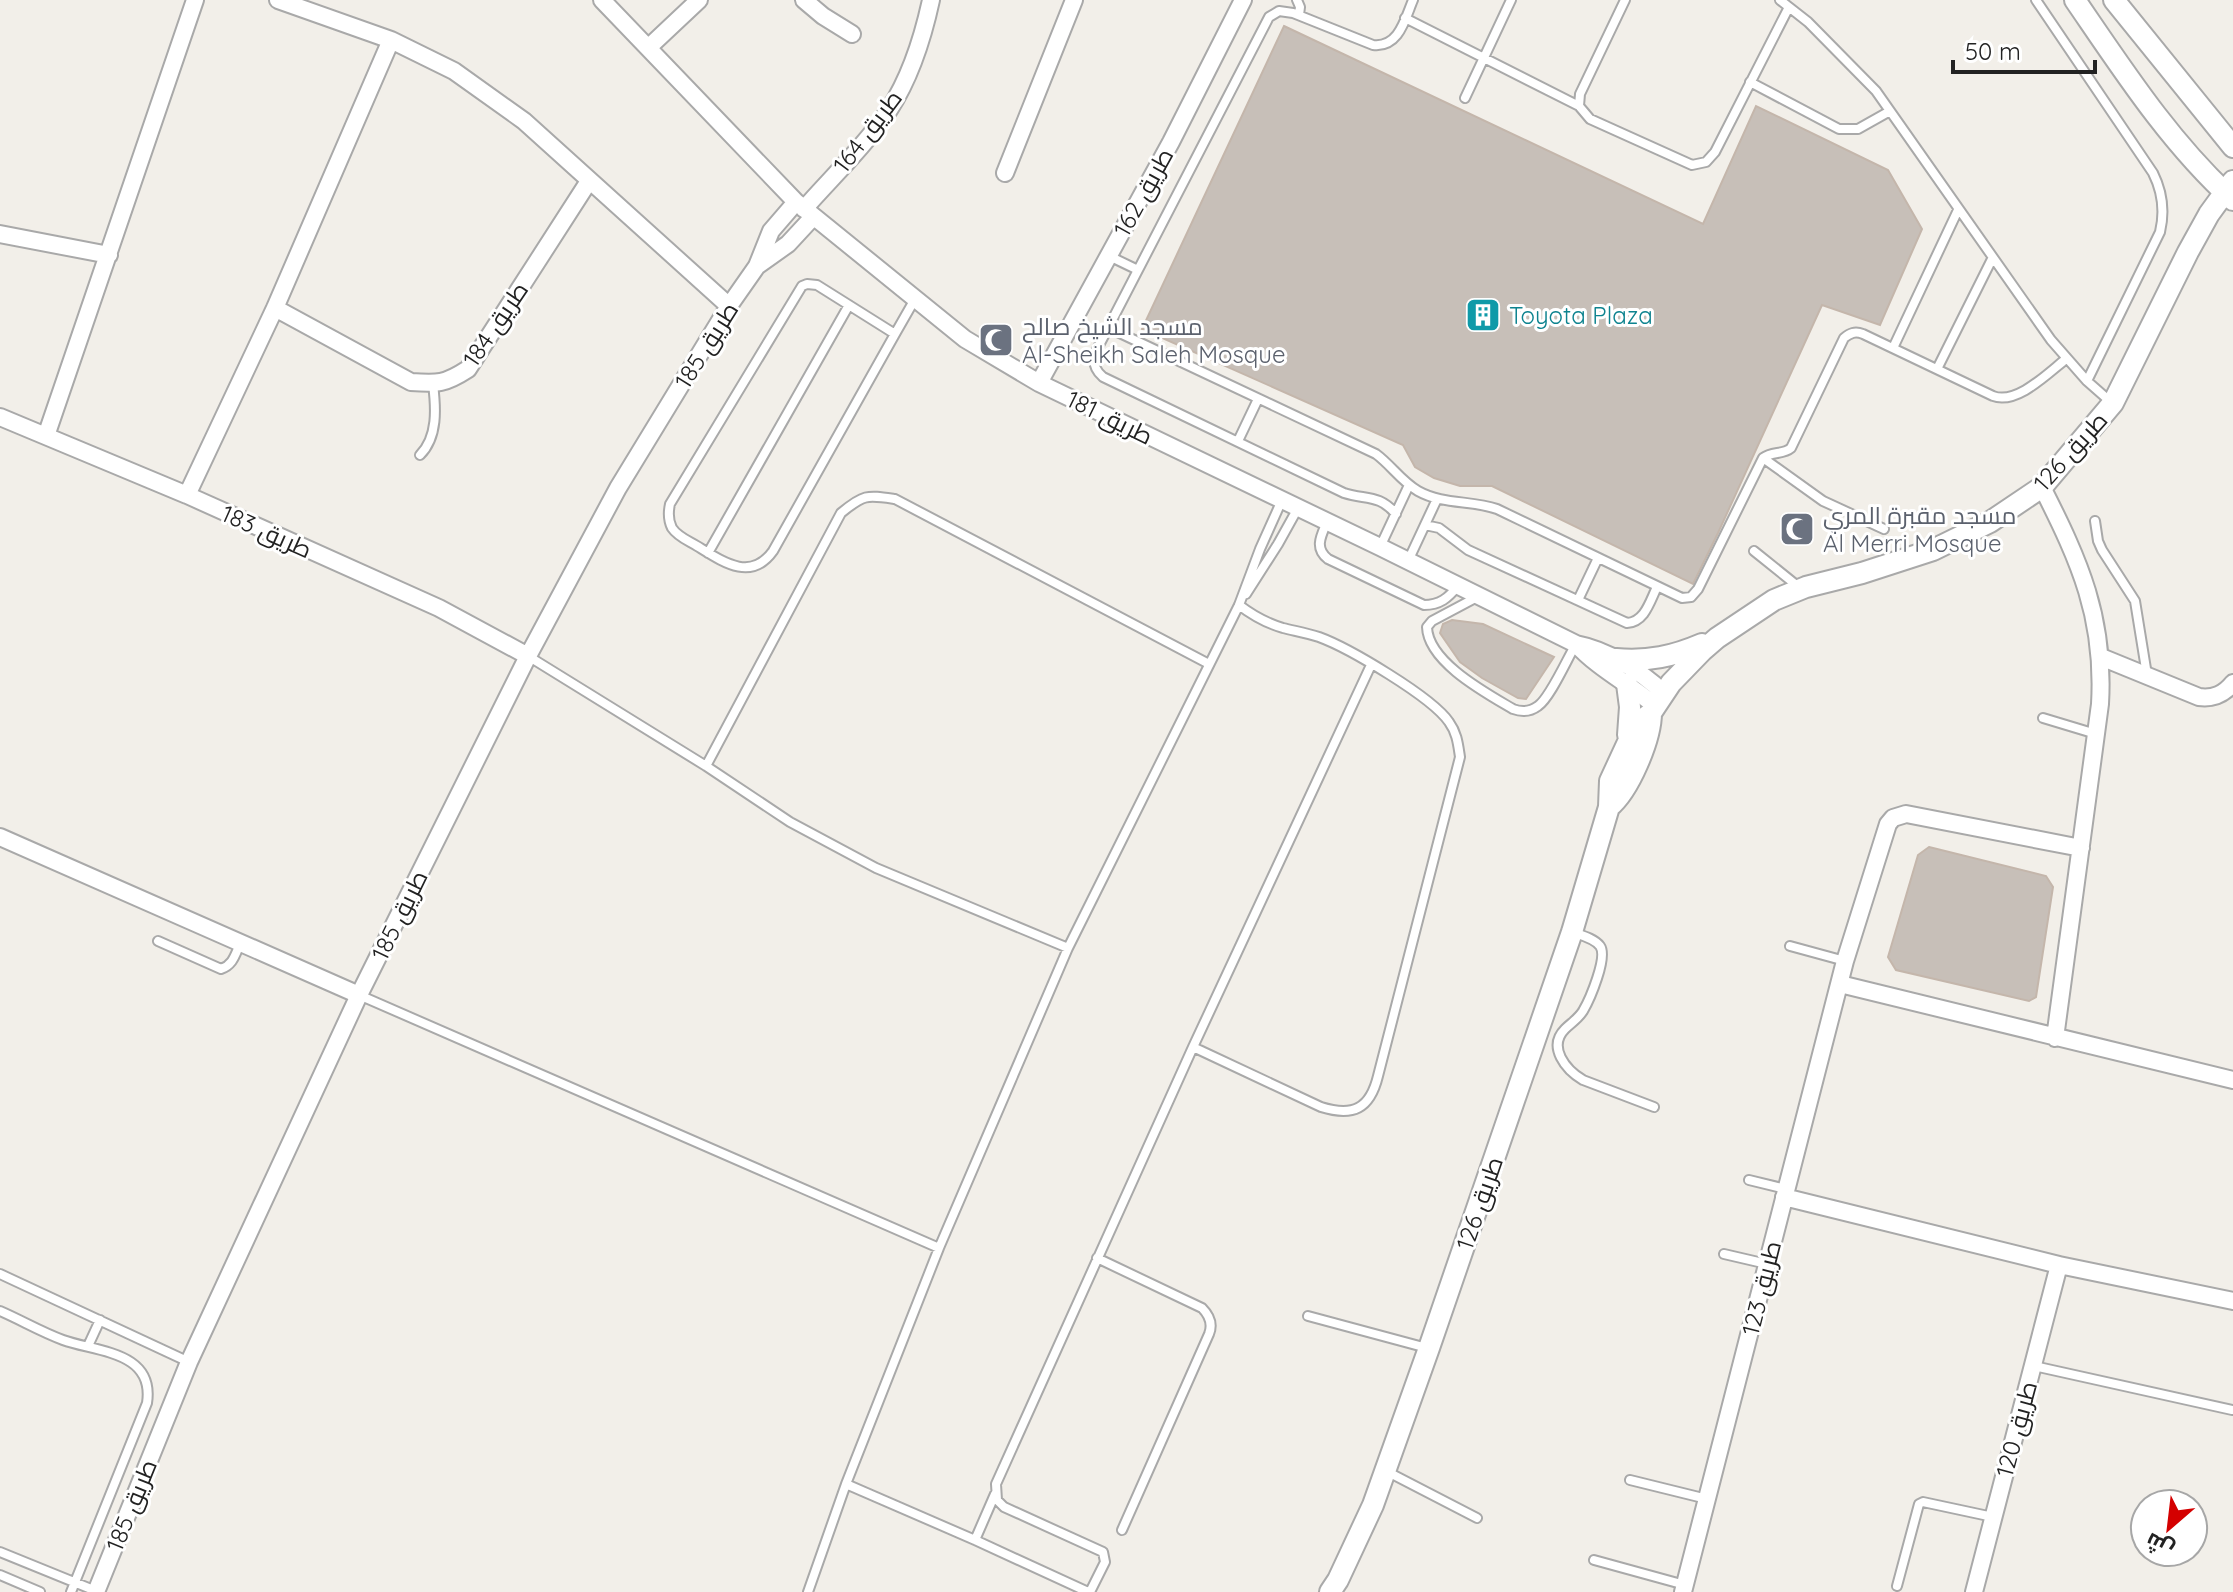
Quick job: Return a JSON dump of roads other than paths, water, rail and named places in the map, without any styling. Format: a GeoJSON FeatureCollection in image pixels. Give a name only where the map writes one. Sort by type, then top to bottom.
{"type":"FeatureCollection","features":[{"type":"Feature","properties":{"kind":"street"},"geometry":{"type":"LineString","coordinates":[[46,436],[195,0]]}},
{"type":"Feature","properties":{"kind":"street"},"geometry":{"type":"LineString","coordinates":[[278,0],[391,40],[454,71],[524,121],[729,306]]}},
{"type":"Feature","properties":{"kind":"street","name":"طريق 181"},"geometry":{"type":"LineString","coordinates":[[602,0],[804,210],[965,339],[1039,383],[1576,644],[1616,659],[1642,675],[1657,704]]}},
{"type":"Feature","properties":{"kind":"street"},"geometry":{"type":"LineString","coordinates":[[649,47],[699,0]]}},
{"type":"Feature","properties":{"kind":"street"},"geometry":{"type":"LineString","coordinates":[[804,0],[852,34]]}},
{"type":"Feature","properties":{"kind":"street","name":"طريق 164"},"geometry":{"type":"LineString","coordinates":[[804,210],[890,108],[914,58],[931,0]]}},
{"type":"Feature","properties":{"kind":"street"},"geometry":{"type":"LineString","coordinates":[[1005,173],[1074,0]]}},
{"type":"Feature","properties":{"kind":"street"},"geometry":{"type":"LineString","coordinates":[[2075,0],[2165,127],[2230,191]]}},
{"type":"Feature","properties":{"kind":"street"},"geometry":{"type":"LineString","coordinates":[[2114,0],[2233,147]]}},
{"type":"Feature","properties":{"kind":"street","name":"طريق 162"},"geometry":{"type":"LineString","coordinates":[[1039,383],[1165,154],[1239,1]]}},
{"type":"Feature","properties":{"kind":"street"},"geometry":{"type":"LineString","coordinates":[[187,495],[275,308],[391,40]]}},
{"type":"Feature","properties":{"kind":"street","name":"طريق 184"},"geometry":{"type":"LineString","coordinates":[[433,384],[450,381],[468,369],[589,181]]}},
{"type":"Feature","properties":{"kind":"street","name":"طريق 126"},"geometry":{"type":"LineString","coordinates":[[1330,1592],[1373,1505],[1429,1348],[1572,932],[1609,807],[1610,781],[1628,739],[1680,673],[1717,638],[1774,600],[1933,550],[1990,522],[2042,487],[2113,403],[2188,252],[2209,214],[2230,191]]}},
{"type":"Feature","properties":{"kind":"street","name":"طريق 185"},"geometry":{"type":"LineString","coordinates":[[757,266],[788,244],[804,210]]}},
{"type":"Feature","properties":{"kind":"street","name":"طريق 185"},"geometry":{"type":"LineString","coordinates":[[96,1592],[189,1362],[359,995],[528,656],[618,488],[729,306],[757,266],[771,231],[804,210]]}},
{"type":"Feature","properties":{"kind":"street"},"geometry":{"type":"LineString","coordinates":[[0,234],[109,255]]}},
{"type":"Feature","properties":{"kind":"street"},"geometry":{"type":"LineString","coordinates":[[275,308],[411,382],[433,384]]}},
{"type":"Feature","properties":{"kind":"street","name":"طريق 183"},"geometry":{"type":"LineString","coordinates":[[0,417],[187,495],[439,608],[528,656]]}},
{"type":"Feature","properties":{"kind":"street"},"geometry":{"type":"LineString","coordinates":[[2042,487],[2087,587],[2101,657],[2100,704],[2055,1038]]}},
{"type":"Feature","properties":{"kind":"street"},"geometry":{"type":"LineString","coordinates":[[1616,659],[1644,660],[1672,656],[1717,638]]}},
{"type":"Feature","properties":{"kind":"street","name":"طريق 181"},"geometry":{"type":"LineString","coordinates":[[1576,644],[1593,661],[1657,704]]}},
{"type":"Feature","properties":{"kind":"street"},"geometry":{"type":"LineString","coordinates":[[2101,657],[2199,697],[2214,697],[2233,683]]}},
{"type":"Feature","properties":{"kind":"street"},"geometry":{"type":"LineString","coordinates":[[1627,684],[1630,707],[1628,739]]}},
{"type":"Feature","properties":{"kind":"street","name":"طريق 126"},"geometry":{"type":"LineString","coordinates":[[1609,807],[1618,799],[1631,776],[1648,736],[1657,704]]}},
{"type":"Feature","properties":{"kind":"street","name":"طريق 123"},"geometry":{"type":"LineString","coordinates":[[1684,1589],[1845,961],[1883,836],[1893,818],[1906,814],[2081,848]]}},
{"type":"Feature","properties":{"kind":"street"},"geometry":{"type":"LineString","coordinates":[[0,837],[359,995]]}},
{"type":"Feature","properties":{"kind":"street"},"geometry":{"type":"LineString","coordinates":[[1840,984],[2233,1080]]}},
{"type":"Feature","properties":{"kind":"street"},"geometry":{"type":"LineString","coordinates":[[1785,1193],[2059,1265],[2233,1301]]}},
{"type":"Feature","properties":{"kind":"street","name":"طريق 120"},"geometry":{"type":"LineString","coordinates":[[1974,1592],[2059,1265]]}},
{"type":"Feature","properties":{"kind":"lane"},"geometry":{"type":"LineString","coordinates":[[1297,0],[1299,15]]}},
{"type":"Feature","properties":{"kind":"lane"},"geometry":{"type":"LineString","coordinates":[[1396,514],[1385,502],[1344,493],[1098,373],[1093,361],[1269,17],[1286,11],[1381,46],[1395,39],[1413,0]]}},
{"type":"Feature","properties":{"kind":"lane"},"geometry":{"type":"LineString","coordinates":[[1465,98],[1511,0]]}},
{"type":"Feature","properties":{"kind":"lane"},"geometry":{"type":"LineString","coordinates":[[1579,106],[1580,94],[1625,0]]}},
{"type":"Feature","properties":{"kind":"lane"},"geometry":{"type":"LineString","coordinates":[[1780,0],[1842,54],[1876,91],[2035,320],[2066,359],[2113,403]]}},
{"type":"Feature","properties":{"kind":"lane"},"geometry":{"type":"LineString","coordinates":[[2036,0],[2147,163],[2162,196],[2162,221],[2155,244],[2087,381]]}},
{"type":"Feature","properties":{"kind":"lane"},"geometry":{"type":"LineString","coordinates":[[1405,18],[1579,106],[1590,119],[1686,163],[1700,165],[1712,158],[1789,7]]}},
{"type":"Feature","properties":{"kind":"lane"},"geometry":{"type":"LineString","coordinates":[[1750,82],[1839,129],[1858,129],[1890,111]]}},
{"type":"Feature","properties":{"kind":"lane"},"geometry":{"type":"LineString","coordinates":[[1893,348],[1958,210]]}},
{"type":"Feature","properties":{"kind":"lane"},"geometry":{"type":"LineString","coordinates":[[1109,256],[1138,270]]}},
{"type":"Feature","properties":{"kind":"lane"},"geometry":{"type":"LineString","coordinates":[[1937,369],[1992,259]]}},
{"type":"Feature","properties":{"kind":"lane"},"geometry":{"type":"LineString","coordinates":[[895,334],[817,285],[807,284],[798,290],[670,504],[668,519],[675,532],[733,566],[742,568],[761,564],[768,558],[895,334],[915,298]]}},
{"type":"Feature","properties":{"kind":"lane"},"geometry":{"type":"LineString","coordinates":[[708,553],[849,305]]}},
{"type":"Feature","properties":{"kind":"lane"},"geometry":{"type":"LineString","coordinates":[[1109,328],[1376,454],[1409,485],[1437,499],[1497,509],[1682,598],[1696,593],[1763,458],[1791,448],[1844,338],[1852,332],[1863,334],[2004,399],[2020,394],[2066,359]]}},
{"type":"Feature","properties":{"kind":"lane"},"geometry":{"type":"LineString","coordinates":[[420,455],[428,447],[435,417],[433,384]]}},
{"type":"Feature","properties":{"kind":"lane"},"geometry":{"type":"LineString","coordinates":[[1238,441],[1258,399]]}},
{"type":"Feature","properties":{"kind":"lane"},"geometry":{"type":"LineString","coordinates":[[1763,458],[1823,501],[1884,529]]}},
{"type":"Feature","properties":{"kind":"lane"},"geometry":{"type":"LineString","coordinates":[[1380,547],[1409,485]]}},
{"type":"Feature","properties":{"kind":"lane"},"geometry":{"type":"LineString","coordinates":[[706,766],[841,513],[858,499],[873,496],[895,499],[1209,664]]}},
{"type":"Feature","properties":{"kind":"lane"},"geometry":{"type":"LineString","coordinates":[[1408,561],[1437,499]]}},
{"type":"Feature","properties":{"kind":"lane"},"geometry":{"type":"LineString","coordinates":[[1239,605],[1282,500]]}},
{"type":"Feature","properties":{"kind":"lane"},"geometry":{"type":"LineString","coordinates":[[808,1592],[846,1484],[939,1248],[1068,948],[1239,605],[1298,508]]}},
{"type":"Feature","properties":{"kind":"lane"},"geometry":{"type":"LineString","coordinates":[[2095,521],[2102,550],[2135,601],[2147,676]]}},
{"type":"Feature","properties":{"kind":"lane"},"geometry":{"type":"LineString","coordinates":[[1327,522],[1319,544],[1323,555],[1403,596],[1424,605],[1434,605],[1442,602],[1458,585]]}},
{"type":"Feature","properties":{"kind":"lane"},"geometry":{"type":"LineString","coordinates":[[1425,525],[1439,528],[1468,550],[1627,623],[1637,622],[1643,615],[1657,587]]}},
{"type":"Feature","properties":{"kind":"lane"},"geometry":{"type":"LineString","coordinates":[[1754,551],[1801,589]]}},
{"type":"Feature","properties":{"kind":"lane"},"geometry":{"type":"LineString","coordinates":[[1578,600],[1598,558]]}},
{"type":"Feature","properties":{"kind":"lane"},"geometry":{"type":"LineString","coordinates":[[1480,596],[1432,621],[1427,627],[1428,636],[1448,667],[1513,709],[1530,710],[1544,700],[1576,644]]}},
{"type":"Feature","properties":{"kind":"lane"},"geometry":{"type":"LineString","coordinates":[[1193,1047],[1321,1107],[1351,1111],[1365,1104],[1374,1091],[1460,757],[1452,725],[1426,699],[1334,644],[1271,624],[1239,605]]}},
{"type":"Feature","properties":{"kind":"lane"},"geometry":{"type":"LineString","coordinates":[[528,656],[790,822],[876,868],[1068,948]]}},
{"type":"Feature","properties":{"kind":"lane"},"geometry":{"type":"LineString","coordinates":[[975,1540],[1006,1460],[1097,1258],[1371,665]]}},
{"type":"Feature","properties":{"kind":"lane"},"geometry":{"type":"LineString","coordinates":[[2043,718],[2096,734]]}},
{"type":"Feature","properties":{"kind":"lane"},"geometry":{"type":"LineString","coordinates":[[1572,932],[1597,943],[1603,959],[1584,1010],[1560,1036],[1560,1057],[1566,1067],[1583,1080],[1654,1107]]}},
{"type":"Feature","properties":{"kind":"lane"},"geometry":{"type":"LineString","coordinates":[[158,941],[221,969],[232,962],[240,944]]}},
{"type":"Feature","properties":{"kind":"lane"},"geometry":{"type":"LineString","coordinates":[[1790,946],[1845,961]]}},
{"type":"Feature","properties":{"kind":"lane"},"geometry":{"type":"LineString","coordinates":[[359,995],[939,1248]]}},
{"type":"Feature","properties":{"kind":"lane"},"geometry":{"type":"LineString","coordinates":[[1749,1180],[1785,1193]]}},
{"type":"Feature","properties":{"kind":"lane"},"geometry":{"type":"LineString","coordinates":[[1724,1254],[1767,1264]]}},
{"type":"Feature","properties":{"kind":"lane"},"geometry":{"type":"LineString","coordinates":[[1097,1258],[1202,1308],[1211,1323],[1209,1334],[1122,1530]]}},
{"type":"Feature","properties":{"kind":"lane"},"geometry":{"type":"LineString","coordinates":[[0,1274],[189,1362]]}},
{"type":"Feature","properties":{"kind":"lane"},"geometry":{"type":"LineString","coordinates":[[0,1311],[51,1335],[115,1355],[134,1364],[144,1378],[148,1397],[73,1587]]}},
{"type":"Feature","properties":{"kind":"lane"},"geometry":{"type":"LineString","coordinates":[[1308,1316],[1429,1348]]}},
{"type":"Feature","properties":{"kind":"lane"},"geometry":{"type":"LineString","coordinates":[[88,1346],[100,1320]]}},
{"type":"Feature","properties":{"kind":"lane"},"geometry":{"type":"LineString","coordinates":[[2033,1365],[2232,1410]]}},
{"type":"Feature","properties":{"kind":"lane"},"geometry":{"type":"LineString","coordinates":[[1385,1471],[1477,1518]]}},
{"type":"Feature","properties":{"kind":"lane"},"geometry":{"type":"LineString","coordinates":[[1630,1480],[1707,1499]]}},
{"type":"Feature","properties":{"kind":"lane"},"geometry":{"type":"LineString","coordinates":[[846,1484],[1089,1592],[1105,1562],[1103,1552],[1004,1507],[995,1494]]}},
{"type":"Feature","properties":{"kind":"lane"},"geometry":{"type":"LineString","coordinates":[[1897,1586],[1916,1506],[1923,1502],[1993,1517]]}},
{"type":"Feature","properties":{"kind":"lane"},"geometry":{"type":"LineString","coordinates":[[0,1552],[73,1587],[96,1592]]}},
{"type":"Feature","properties":{"kind":"lane"},"geometry":{"type":"LineString","coordinates":[[1594,1560],[1684,1589]]}},
{"type":"Feature","properties":{"kind":"lane"},"geometry":{"type":"LineString","coordinates":[[0,1575],[40,1592]]}},
{"type":"Feature","properties":{"kind":"place","name":"Toyota Plaza"},"geometry":{"type":"Point","coordinates":[1483,315]}},
{"type":"Feature","properties":{"kind":"place","name":"مسجد الشيخ صالح Al-Sheikh Saleh Mosque"},"geometry":{"type":"Point","coordinates":[996,340]}},
{"type":"Feature","properties":{"kind":"place","name":"مسجد مقبرة المري Al Merri Mosque"},"geometry":{"type":"Point","coordinates":[1797,529]}}]}
